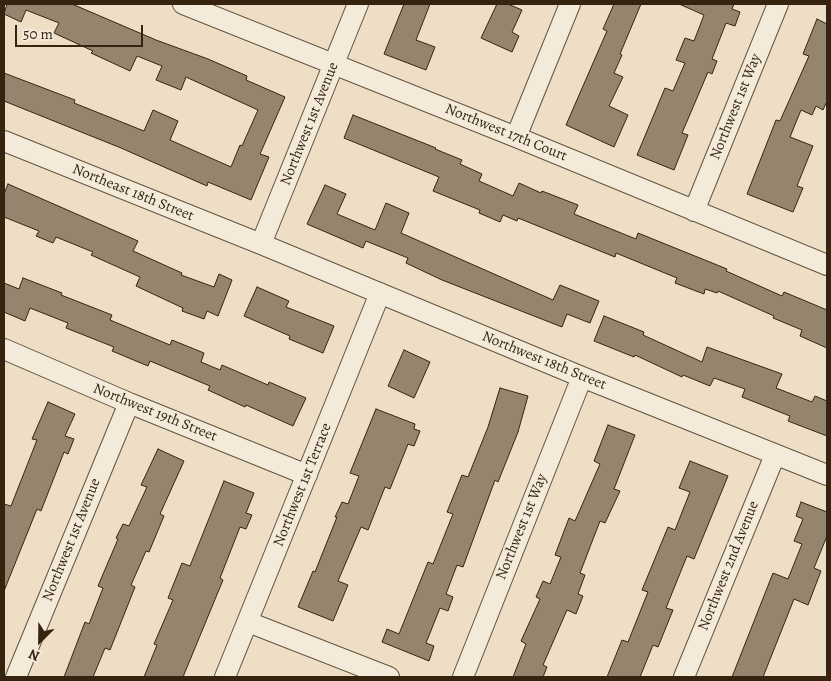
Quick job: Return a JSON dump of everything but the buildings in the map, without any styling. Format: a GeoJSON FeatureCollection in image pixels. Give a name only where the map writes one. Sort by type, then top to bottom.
{"type":"FeatureCollection","features":[{"type":"Feature","properties":{"kind":"street","name":"Northwest 17th Court"},"geometry":{"type":"LineString","coordinates":[[183,4],[516,137],[827,265]]}},
{"type":"Feature","properties":{"kind":"street","name":"Northwest 1st Avenue"},"geometry":{"type":"LineString","coordinates":[[261,244],[358,4]]}},
{"type":"Feature","properties":{"kind":"street"},"geometry":{"type":"LineString","coordinates":[[516,137],[570,4]]}},
{"type":"Feature","properties":{"kind":"street","name":"Northwest 1st Way"},"geometry":{"type":"LineString","coordinates":[[694,211],[778,4]]}},
{"type":"Feature","properties":{"kind":"street","name":"Northeast 18th Street"},"geometry":{"type":"LineString","coordinates":[[4,141],[261,244]]}},
{"type":"Feature","properties":{"kind":"street","name":"Northwest 18th Street"},"geometry":{"type":"LineString","coordinates":[[261,244],[582,378],[827,475]]}},
{"type":"Feature","properties":{"kind":"street","name":"Northwest 1st Terrace"},"geometry":{"type":"LineString","coordinates":[[225,677],[380,293]]}},
{"type":"Feature","properties":{"kind":"street","name":"Northwest 19th Street"},"geometry":{"type":"LineString","coordinates":[[4,349],[128,403],[307,475]]}},
{"type":"Feature","properties":{"kind":"street","name":"Northwest 1st Way"},"geometry":{"type":"LineString","coordinates":[[463,677],[582,378]]}},
{"type":"Feature","properties":{"kind":"street","name":"Northwest 1st Avenue"},"geometry":{"type":"LineString","coordinates":[[16,677],[128,403]]}},
{"type":"Feature","properties":{"kind":"street","name":"Northwest 2nd Avenue"},"geometry":{"type":"LineString","coordinates":[[684,677],[775,455]]}},
{"type":"Feature","properties":{"kind":"street"},"geometry":{"type":"LineString","coordinates":[[248,622],[389,677]]}}]}
